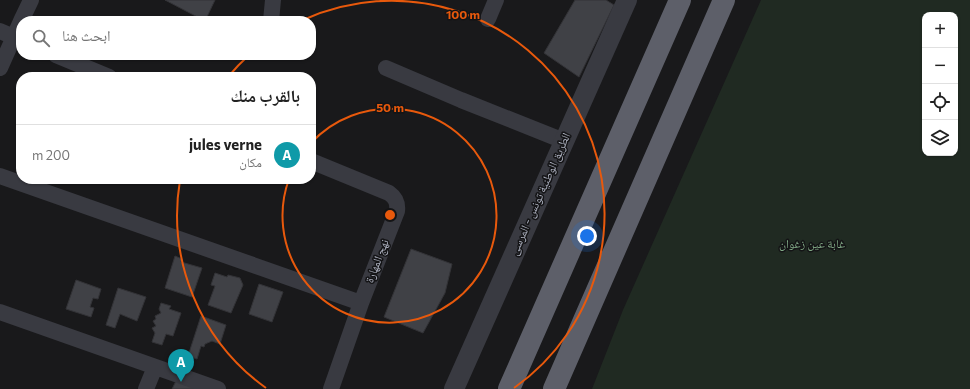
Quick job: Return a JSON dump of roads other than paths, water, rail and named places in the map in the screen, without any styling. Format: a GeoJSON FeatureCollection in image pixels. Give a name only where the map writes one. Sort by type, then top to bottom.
{"type":"FeatureCollection","features":[{"type":"Feature","properties":{"kind":"highway"},"geometry":{"type":"LineString","coordinates":[[509,389],[680,0]]}},
{"type":"Feature","properties":{"kind":"highway"},"geometry":{"type":"LineString","coordinates":[[554,389],[724,0]]}},
{"type":"Feature","properties":{"kind":"street"},"geometry":{"type":"LineString","coordinates":[[23,16],[31,0]]}},
{"type":"Feature","properties":{"kind":"street"},"geometry":{"type":"LineString","coordinates":[[271,16],[273,0]]}},
{"type":"Feature","properties":{"kind":"street"},"geometry":{"type":"LineString","coordinates":[[488,19],[496,0]]}},
{"type":"Feature","properties":{"kind":"street","name":"الطريق الوطنية تونس - المرسى"},"geometry":{"type":"LineString","coordinates":[[454,389],[627,0]]}},
{"type":"Feature","properties":{"kind":"street"},"geometry":{"type":"LineString","coordinates":[[0,68],[12,36]]}},
{"type":"Feature","properties":{"kind":"street"},"geometry":{"type":"LineString","coordinates":[[68,60],[97,72]]}},
{"type":"Feature","properties":{"kind":"street"},"geometry":{"type":"LineString","coordinates":[[386,68],[564,141]]}},
{"type":"Feature","properties":{"kind":"street","name":"نهج المهارة"},"geometry":{"type":"LineString","coordinates":[[316,163],[389,193],[398,204],[397,211],[361,302],[331,389]]}},
{"type":"Feature","properties":{"kind":"street"},"geometry":{"type":"LineString","coordinates":[[0,176],[16,182]]}},
{"type":"Feature","properties":{"kind":"street"},"geometry":{"type":"LineString","coordinates":[[23,184],[361,302]]}},
{"type":"Feature","properties":{"kind":"street"},"geometry":{"type":"LineString","coordinates":[[0,312],[218,389]]}},
{"type":"Feature","properties":{"kind":"street"},"geometry":{"type":"LineString","coordinates":[[146,389],[155,367]]}},
{"type":"Feature","properties":{"kind":"place","name":"jules verne"},"geometry":{"type":"Point","coordinates":[181,382]}},
{"type":"Feature","properties":{"kind":"park label","name":"غابة عين زغوان"},"geometry":{"type":"Point","coordinates":[812,244]}}]}
